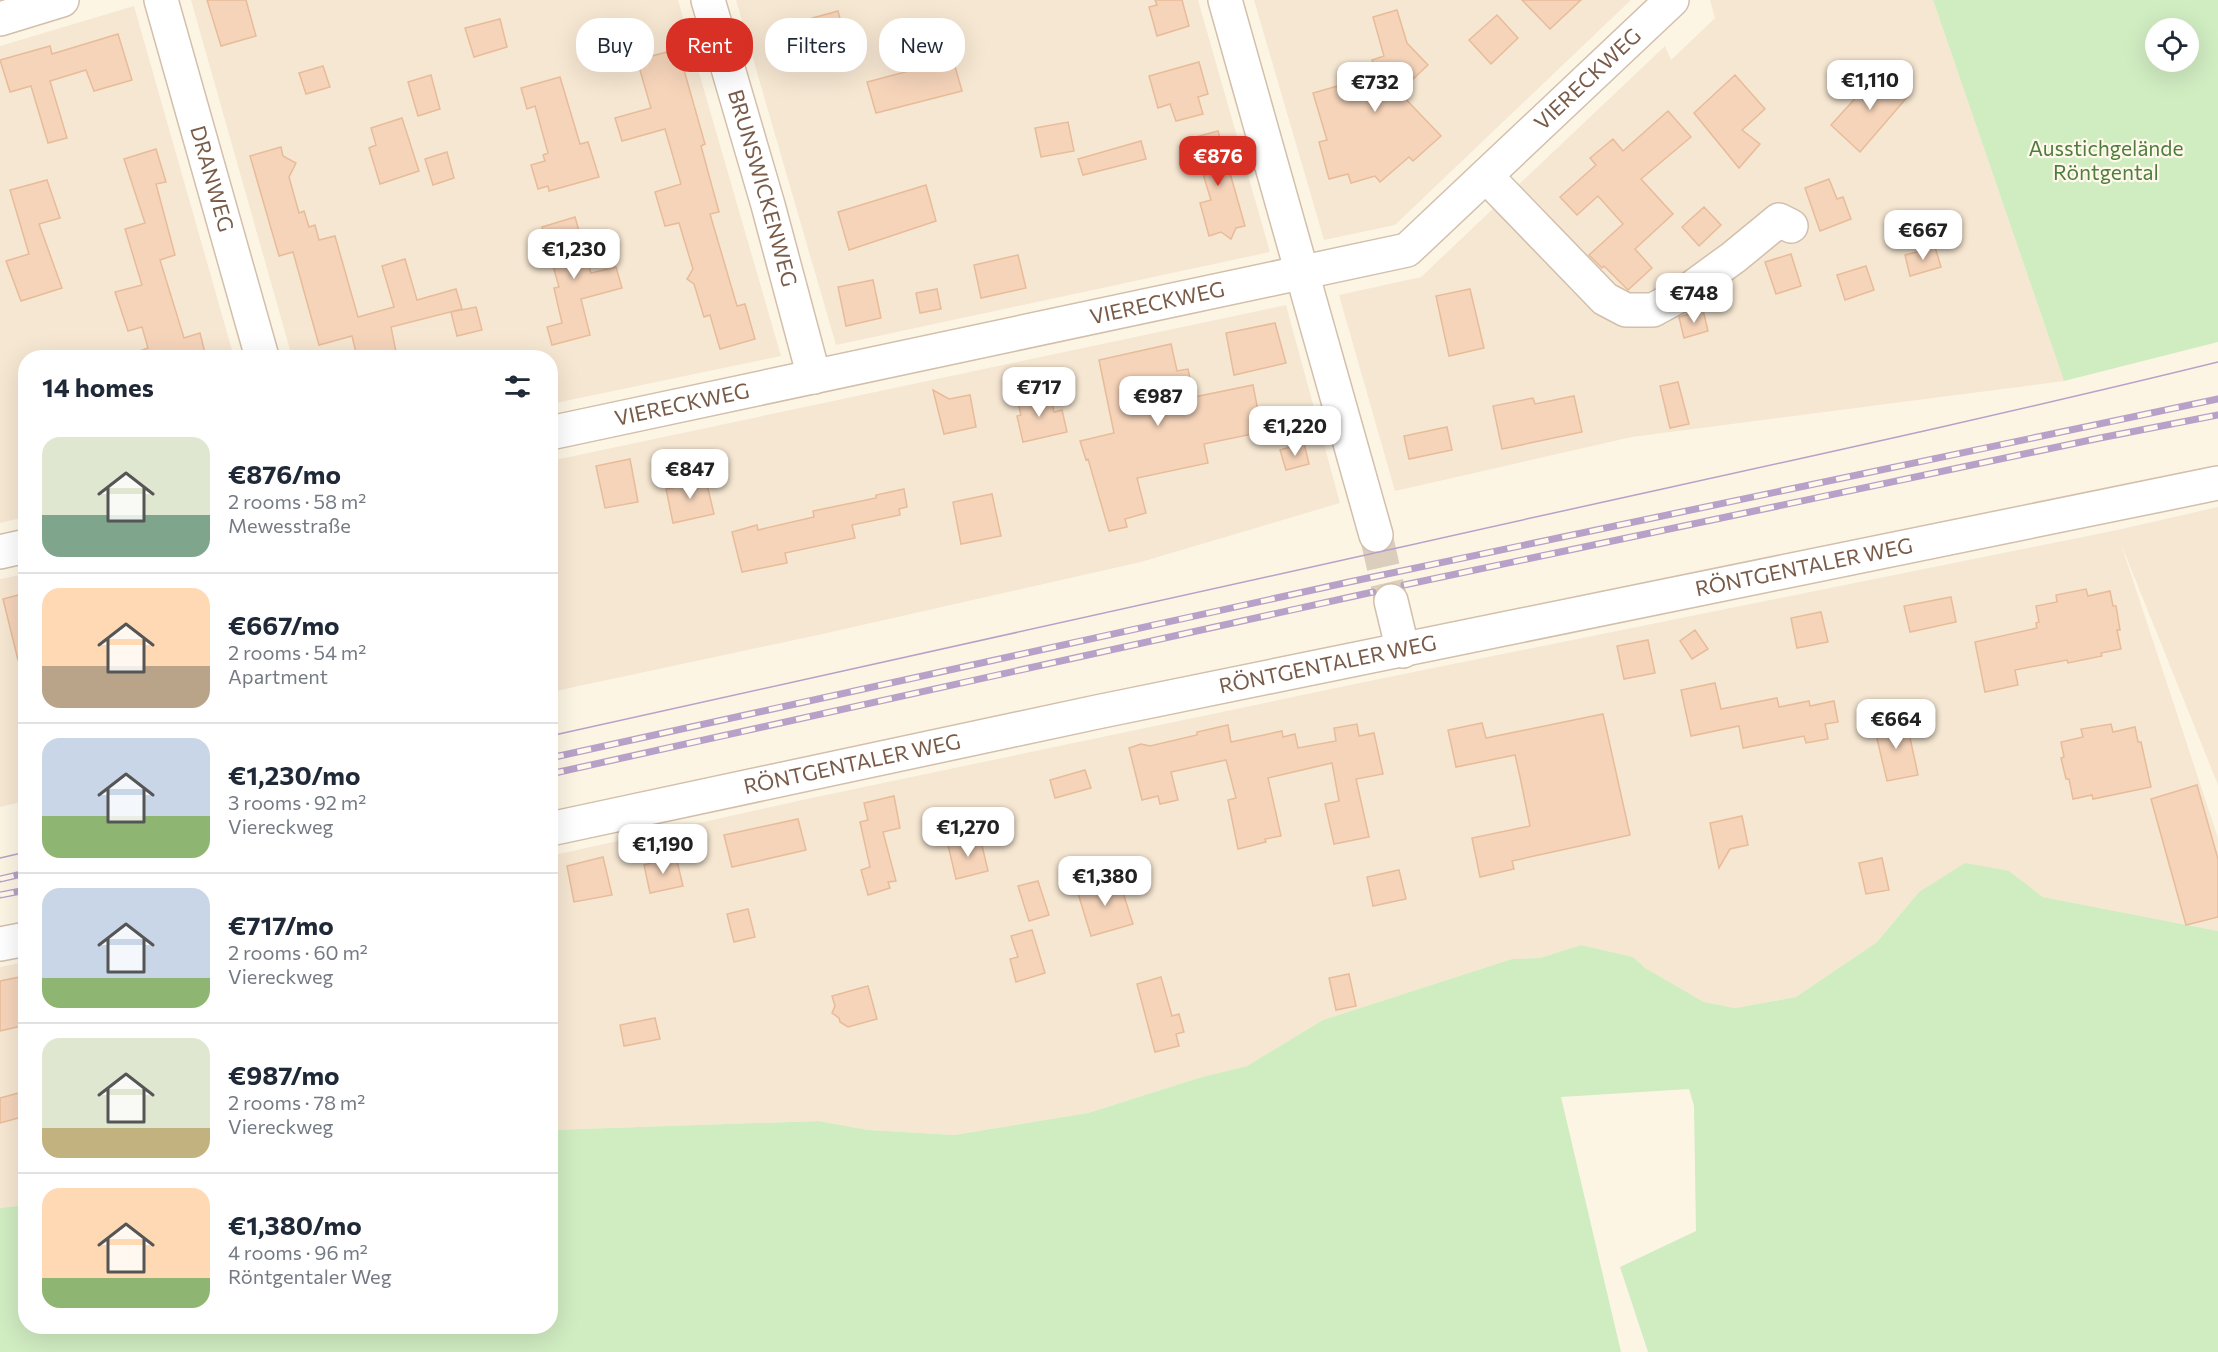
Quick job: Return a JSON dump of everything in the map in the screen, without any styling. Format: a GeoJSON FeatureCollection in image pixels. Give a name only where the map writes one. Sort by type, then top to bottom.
{"type":"FeatureCollection","features":[{"type":"Feature","properties":{"kind":"street"},"geometry":{"type":"LineString","coordinates":[[0,19],[62,0]]}},
{"type":"Feature","properties":{"kind":"street","name":"DRANWEG"},"geometry":{"type":"LineString","coordinates":[[161,0],[260,350]]}},
{"type":"Feature","properties":{"kind":"street","name":"BRUNSWICKENWEG"},"geometry":{"type":"LineString","coordinates":[[708,0],[768,205],[814,377]]}},
{"type":"Feature","properties":{"kind":"street"},"geometry":{"type":"LineString","coordinates":[[1225,0],[1376,535]]}},
{"type":"Feature","properties":{"kind":"street","name":"VIERECKWEG"},"geometry":{"type":"LineString","coordinates":[[558,431],[1407,250],[1672,0]]}},
{"type":"Feature","properties":{"kind":"street"},"geometry":{"type":"LineString","coordinates":[[1486,176],[1605,299],[1626,310],[1653,310],[1686,292],[1779,220],[1791,226]]}},
{"type":"Feature","properties":{"kind":"street","name":"RÖNTGENTALER WEG"},"geometry":{"type":"LineString","coordinates":[[558,827],[1097,712],[2218,483]]}},
{"type":"Feature","properties":{"kind":"street"},"geometry":{"type":"LineString","coordinates":[[0,552],[18,548]]}},
{"type":"Feature","properties":{"kind":"street"},"geometry":{"type":"LineString","coordinates":[[1391,601],[1402,651]]}},
{"type":"Feature","properties":{"kind":"street"},"geometry":{"type":"LineString","coordinates":[[0,944],[18,941]]}},
{"type":"Feature","properties":{"kind":"shaded area"},"geometry":{"type":"Polygon","coordinates":[[[191,0],[678,0],[683,18],[666,18],[666,72],[699,72],[781,356],[558,403],[558,350],[290,350],[191,0]]]}},
{"type":"Feature","properties":{"kind":"shaded area"},"geometry":{"type":"Polygon","coordinates":[[[736,0],[1198,0],[1270,252],[836,345],[753,59],[753,18],[741,18],[736,0]]]}},
{"type":"Feature","properties":{"kind":"shaded area"},"geometry":{"type":"Polygon","coordinates":[[[1254,0],[1631,0],[1395,225],[1324,240],[1254,0]]]}},
{"type":"Feature","properties":{"kind":"shaded area"},"geometry":{"type":"Polygon","coordinates":[[[1710,0],[1933,0],[2064,381],[1632,437],[1395,491],[1339,295],[1421,277],[1665,46],[1671,60],[1715,18],[1710,0]]]}},
{"type":"Feature","properties":{"kind":"shaded area"},"geometry":{"type":"Polygon","coordinates":[[[134,6],[232,350],[18,350],[18,519],[0,523],[0,46],[134,6]]]}},
{"type":"Feature","properties":{"kind":"shaded area"},"geometry":{"type":"Polygon","coordinates":[[[1286,305],[1340,503],[1141,562],[558,691],[558,459],[1286,305]]]}},
{"type":"Feature","properties":{"kind":"shaded area"},"geometry":{"type":"Polygon","coordinates":[[[2218,507],[2218,785],[2121,544],[2218,838],[2218,931],[2043,897],[2009,871],[1919,892],[1877,942],[1796,997],[1735,1008],[1704,1002],[1645,968],[1633,957],[1581,945],[1540,958],[1512,959],[1323,1020],[1247,1066],[1202,1077],[1088,1113],[954,1135],[868,1130],[819,1121],[558,1130],[558,854],[802,800],[1374,680],[2117,530],[2218,507]]]}},
{"type":"Feature","properties":{"kind":"shaded area"},"geometry":{"type":"Polygon","coordinates":[[[18,575],[18,803],[0,807],[0,579],[18,575]]]}},
{"type":"Feature","properties":{"kind":"shaded area"},"geometry":{"type":"Polygon","coordinates":[[[18,963],[18,1206],[0,1208],[0,967],[18,963]]]}},
{"type":"Feature","properties":{"kind":"green space","name":"Ausstichgelände Röntgental"},"geometry":{"type":"Polygon","coordinates":[[[1933,0],[2218,0],[2218,342],[2064,381],[1933,0]]]}},
{"type":"Feature","properties":{"kind":"green space"},"geometry":{"type":"Polygon","coordinates":[[[1965,863],[2009,871],[2043,897],[2218,931],[2218,1352],[1648,1352],[1620,1267],[1696,1231],[1694,1106],[1689,1089],[1561,1097],[1621,1352],[0,1352],[0,1208],[18,1206],[18,1334],[558,1334],[558,1130],[819,1121],[868,1130],[954,1135],[1088,1113],[1202,1077],[1247,1066],[1323,1020],[1512,959],[1540,958],[1581,945],[1633,957],[1645,968],[1704,1002],[1735,1008],[1796,997],[1877,942],[1919,892],[1965,863]]]}},
{"type":"Feature","properties":{"kind":"building"},"geometry":{"type":"Polygon","coordinates":[[[207,0],[246,0],[256,36],[221,46],[207,0]]]}},
{"type":"Feature","properties":{"kind":"building"},"geometry":{"type":"Polygon","coordinates":[[[1155,0],[1182,0],[1189,26],[1157,36],[1149,7],[1157,5],[1155,0]]]}},
{"type":"Feature","properties":{"kind":"building"},"geometry":{"type":"Polygon","coordinates":[[[1522,0],[1581,0],[1550,29],[1522,0]]]}},
{"type":"Feature","properties":{"kind":"building"},"geometry":{"type":"Polygon","coordinates":[[[1397,10],[1407,43],[1428,65],[1399,92],[1441,136],[1413,161],[1409,157],[1380,182],[1375,176],[1351,183],[1348,174],[1329,179],[1319,142],[1327,140],[1313,93],[1376,75],[1372,60],[1384,56],[1373,17],[1397,10]]]}},
{"type":"Feature","properties":{"kind":"building"},"geometry":{"type":"Polygon","coordinates":[[[838,11],[840,18],[813,18],[838,11]]]}},
{"type":"Feature","properties":{"kind":"building"},"geometry":{"type":"Polygon","coordinates":[[[1497,15],[1518,38],[1491,64],[1469,40],[1497,15]]]}},
{"type":"Feature","properties":{"kind":"building"},"geometry":{"type":"Polygon","coordinates":[[[500,19],[507,47],[474,57],[465,28],[500,19]]]}},
{"type":"Feature","properties":{"kind":"building"},"geometry":{"type":"Polygon","coordinates":[[[118,34],[132,80],[94,91],[86,70],[50,81],[67,138],[48,143],[31,86],[10,92],[0,60],[50,46],[52,54],[118,34]]]}},
{"type":"Feature","properties":{"kind":"building"},"geometry":{"type":"Polygon","coordinates":[[[666,52],[666,72],[685,72],[705,144],[701,146],[719,212],[710,214],[737,306],[745,304],[755,339],[720,349],[710,315],[704,317],[694,284],[687,279],[693,269],[679,223],[665,226],[655,192],[681,184],[665,129],[622,141],[615,118],[651,108],[640,72],[654,72],[654,55],[666,52]]]}},
{"type":"Feature","properties":{"kind":"building"},"geometry":{"type":"Polygon","coordinates":[[[1199,62],[1208,94],[1198,97],[1203,114],[1176,121],[1170,104],[1158,108],[1149,76],[1199,62]]]}},
{"type":"Feature","properties":{"kind":"building"},"geometry":{"type":"Polygon","coordinates":[[[323,66],[330,87],[306,94],[299,73],[323,66]]]}},
{"type":"Feature","properties":{"kind":"building"},"geometry":{"type":"Polygon","coordinates":[[[1881,70],[1909,95],[1860,152],[1831,125],[1881,70]]]}},
{"type":"Feature","properties":{"kind":"building"},"geometry":{"type":"Polygon","coordinates":[[[905,72],[957,72],[962,91],[876,113],[867,82],[905,72]]]}},
{"type":"Feature","properties":{"kind":"building"},"geometry":{"type":"Polygon","coordinates":[[[431,75],[440,109],[418,116],[408,82],[431,75]]]}},
{"type":"Feature","properties":{"kind":"building"},"geometry":{"type":"Polygon","coordinates":[[[1735,75],[1765,109],[1742,130],[1760,144],[1739,168],[1694,113],[1735,75]]]}},
{"type":"Feature","properties":{"kind":"building"},"geometry":{"type":"Polygon","coordinates":[[[560,77],[580,144],[588,142],[599,177],[549,191],[548,186],[538,189],[531,165],[545,161],[543,155],[548,153],[535,106],[527,109],[521,88],[560,77]]]}},
{"type":"Feature","properties":{"kind":"building"},"geometry":{"type":"Polygon","coordinates":[[[1668,111],[1691,137],[1641,179],[1673,214],[1635,249],[1652,268],[1628,290],[1604,266],[1602,268],[1589,255],[1623,224],[1598,196],[1577,215],[1560,197],[1596,165],[1590,158],[1613,139],[1623,151],[1668,111]]]}},
{"type":"Feature","properties":{"kind":"building"},"geometry":{"type":"Polygon","coordinates":[[[402,118],[419,171],[380,184],[369,148],[376,145],[371,128],[402,118]]]}},
{"type":"Feature","properties":{"kind":"building"},"geometry":{"type":"Polygon","coordinates":[[[1068,122],[1074,151],[1041,157],[1035,128],[1068,122]]]}},
{"type":"Feature","properties":{"kind":"building"},"geometry":{"type":"Polygon","coordinates":[[[1218,131],[1245,226],[1236,228],[1231,239],[1221,232],[1209,236],[1200,203],[1211,200],[1192,138],[1218,131]]]}},
{"type":"Feature","properties":{"kind":"building"},"geometry":{"type":"Polygon","coordinates":[[[1141,141],[1146,159],[1083,175],[1078,159],[1141,141]]]}},
{"type":"Feature","properties":{"kind":"building"},"geometry":{"type":"Polygon","coordinates":[[[281,147],[283,156],[296,163],[289,177],[299,213],[304,211],[309,227],[315,225],[319,240],[335,236],[358,317],[394,307],[382,266],[405,259],[417,300],[456,289],[462,309],[391,327],[396,350],[355,350],[352,336],[319,345],[293,252],[279,256],[250,156],[281,147]]]}},
{"type":"Feature","properties":{"kind":"building"},"geometry":{"type":"Polygon","coordinates":[[[156,149],[166,182],[156,184],[175,255],[160,260],[184,338],[200,333],[204,350],[142,350],[148,348],[142,327],[128,331],[115,292],[142,285],[125,229],[145,223],[124,159],[156,149]]]}},
{"type":"Feature","properties":{"kind":"building"},"geometry":{"type":"Polygon","coordinates":[[[447,152],[454,178],[433,185],[425,159],[447,152]]]}},
{"type":"Feature","properties":{"kind":"building"},"geometry":{"type":"Polygon","coordinates":[[[1829,179],[1837,199],[1843,197],[1851,219],[1820,231],[1805,188],[1829,179]]]}},
{"type":"Feature","properties":{"kind":"building"},"geometry":{"type":"Polygon","coordinates":[[[47,180],[60,218],[39,224],[62,288],[21,301],[6,261],[29,254],[10,190],[47,180]]]}},
{"type":"Feature","properties":{"kind":"building"},"geometry":{"type":"Polygon","coordinates":[[[926,185],[936,221],[849,250],[838,212],[926,185]]]}},
{"type":"Feature","properties":{"kind":"building"},"geometry":{"type":"Polygon","coordinates":[[[1704,207],[1721,225],[1699,246],[1682,227],[1704,207]]]}},
{"type":"Feature","properties":{"kind":"building"},"geometry":{"type":"Polygon","coordinates":[[[575,217],[591,273],[616,267],[622,288],[581,299],[590,335],[552,345],[547,327],[562,323],[554,288],[559,287],[542,227],[575,217]]]}},
{"type":"Feature","properties":{"kind":"building"},"geometry":{"type":"Polygon","coordinates":[[[1935,247],[1941,267],[1910,276],[1905,255],[1935,247]]]}},
{"type":"Feature","properties":{"kind":"building"},"geometry":{"type":"Polygon","coordinates":[[[1791,254],[1801,286],[1776,294],[1765,262],[1791,254]]]}},
{"type":"Feature","properties":{"kind":"building"},"geometry":{"type":"Polygon","coordinates":[[[1018,255],[1026,288],[981,298],[974,265],[1018,255]]]}},
{"type":"Feature","properties":{"kind":"building"},"geometry":{"type":"Polygon","coordinates":[[[1866,266],[1874,290],[1845,300],[1837,275],[1866,266]]]}},
{"type":"Feature","properties":{"kind":"building"},"geometry":{"type":"Polygon","coordinates":[[[873,280],[881,318],[846,326],[838,287],[873,280]]]}},
{"type":"Feature","properties":{"kind":"building"},"geometry":{"type":"Polygon","coordinates":[[[937,289],[941,309],[920,313],[916,293],[937,289]]]}},
{"type":"Feature","properties":{"kind":"building"},"geometry":{"type":"Polygon","coordinates":[[[1470,289],[1484,348],[1449,356],[1436,296],[1470,289]]]}},
{"type":"Feature","properties":{"kind":"building"},"geometry":{"type":"Polygon","coordinates":[[[476,307],[482,330],[457,336],[451,312],[476,307]]]}},
{"type":"Feature","properties":{"kind":"building"},"geometry":{"type":"Polygon","coordinates":[[[1703,310],[1708,331],[1684,338],[1679,317],[1703,310]]]}},
{"type":"Feature","properties":{"kind":"building"},"geometry":{"type":"Polygon","coordinates":[[[1275,323],[1286,363],[1234,375],[1226,333],[1275,323]]]}},
{"type":"Feature","properties":{"kind":"building"},"geometry":{"type":"Polygon","coordinates":[[[1171,344],[1177,371],[1188,369],[1194,397],[1253,385],[1262,432],[1204,444],[1208,463],[1137,478],[1146,513],[1125,519],[1127,527],[1109,531],[1088,459],[1086,460],[1080,441],[1114,433],[1099,360],[1171,344]]]}},
{"type":"Feature","properties":{"kind":"building"},"geometry":{"type":"Polygon","coordinates":[[[1678,382],[1689,424],[1670,428],[1660,386],[1678,382]]]}},
{"type":"Feature","properties":{"kind":"building"},"geometry":{"type":"Polygon","coordinates":[[[933,390],[949,399],[970,395],[976,427],[944,434],[933,390]]]}},
{"type":"Feature","properties":{"kind":"building"},"geometry":{"type":"Polygon","coordinates":[[[1025,390],[1035,397],[1050,394],[1054,412],[1062,410],[1067,432],[1023,442],[1017,416],[1021,415],[1019,407],[1025,390]]]}},
{"type":"Feature","properties":{"kind":"building"},"geometry":{"type":"Polygon","coordinates":[[[1574,396],[1582,432],[1502,449],[1493,406],[1533,398],[1535,404],[1574,396]]]}},
{"type":"Feature","properties":{"kind":"building"},"geometry":{"type":"Polygon","coordinates":[[[1447,427],[1452,450],[1409,459],[1404,436],[1447,427]]]}},
{"type":"Feature","properties":{"kind":"building"},"geometry":{"type":"Polygon","coordinates":[[[1304,443],[1309,464],[1286,470],[1280,450],[1304,443]]]}},
{"type":"Feature","properties":{"kind":"building"},"geometry":{"type":"Polygon","coordinates":[[[630,459],[638,502],[605,508],[596,466],[630,459]]]}},
{"type":"Feature","properties":{"kind":"building"},"geometry":{"type":"Polygon","coordinates":[[[705,476],[714,514],[673,523],[666,489],[683,486],[681,481],[705,476]]]}},
{"type":"Feature","properties":{"kind":"building"},"geometry":{"type":"Polygon","coordinates":[[[904,489],[907,507],[899,509],[900,515],[852,525],[855,538],[785,553],[787,563],[742,572],[732,532],[757,525],[758,530],[814,517],[813,511],[876,498],[876,495],[904,489]]]}},
{"type":"Feature","properties":{"kind":"building"},"geometry":{"type":"Polygon","coordinates":[[[992,494],[1001,536],[961,544],[953,502],[992,494]]]}},
{"type":"Feature","properties":{"kind":"building"},"geometry":{"type":"Polygon","coordinates":[[[2086,589],[2088,596],[2110,591],[2113,606],[2116,606],[2121,649],[2101,653],[2102,656],[2068,663],[2067,660],[2015,670],[2018,685],[1985,692],[1975,642],[2037,628],[2036,623],[2039,622],[2036,606],[2057,602],[2056,595],[2086,589]]]}},
{"type":"Feature","properties":{"kind":"building"},"geometry":{"type":"Polygon","coordinates":[[[18,595],[18,660],[3,599],[18,595]]]}},
{"type":"Feature","properties":{"kind":"building"},"geometry":{"type":"Polygon","coordinates":[[[1951,597],[1956,622],[1910,632],[1904,606],[1951,597]]]}},
{"type":"Feature","properties":{"kind":"building"},"geometry":{"type":"Polygon","coordinates":[[[1821,612],[1828,642],[1797,648],[1791,618],[1821,612]]]}},
{"type":"Feature","properties":{"kind":"building"},"geometry":{"type":"Polygon","coordinates":[[[1695,630],[1708,649],[1692,659],[1680,641],[1695,630]]]}},
{"type":"Feature","properties":{"kind":"building"},"geometry":{"type":"Polygon","coordinates":[[[1648,640],[1655,673],[1624,679],[1617,646],[1648,640]]]}},
{"type":"Feature","properties":{"kind":"building"},"geometry":{"type":"Polygon","coordinates":[[[1715,683],[1721,709],[1777,698],[1779,707],[1809,701],[1810,706],[1834,701],[1838,722],[1825,724],[1828,739],[1806,743],[1804,736],[1743,748],[1739,726],[1691,736],[1681,690],[1715,683]]]}},
{"type":"Feature","properties":{"kind":"building"},"geometry":{"type":"Polygon","coordinates":[[[1603,714],[1630,835],[1512,861],[1514,869],[1480,877],[1472,838],[1530,826],[1520,777],[1515,755],[1456,767],[1448,730],[1482,723],[1486,738],[1603,714]]]}},
{"type":"Feature","properties":{"kind":"building"},"geometry":{"type":"Polygon","coordinates":[[[1906,719],[1918,775],[1887,781],[1874,726],[1906,719]]]}},
{"type":"Feature","properties":{"kind":"building"},"geometry":{"type":"Polygon","coordinates":[[[1357,724],[1359,736],[1374,733],[1383,774],[1356,779],[1369,837],[1334,844],[1325,804],[1339,801],[1332,763],[1268,778],[1281,836],[1238,849],[1228,800],[1236,798],[1226,760],[1171,772],[1178,800],[1160,804],[1158,796],[1142,800],[1129,748],[1141,744],[1150,746],[1228,725],[1231,742],[1282,731],[1283,737],[1295,734],[1298,748],[1336,741],[1334,728],[1357,724]]]}},
{"type":"Feature","properties":{"kind":"building"},"geometry":{"type":"Polygon","coordinates":[[[2111,724],[2113,732],[2135,727],[2138,742],[2141,742],[2151,787],[2093,799],[2092,795],[2073,799],[2061,758],[2064,757],[2061,742],[2083,737],[2081,729],[2111,724]]]}},
{"type":"Feature","properties":{"kind":"building"},"geometry":{"type":"Polygon","coordinates":[[[1085,770],[1091,788],[1055,798],[1050,780],[1085,770]]]}},
{"type":"Feature","properties":{"kind":"building"},"geometry":{"type":"Polygon","coordinates":[[[2197,785],[2218,859],[2218,917],[2186,925],[2151,799],[2197,785]]]}},
{"type":"Feature","properties":{"kind":"building"},"geometry":{"type":"Polygon","coordinates":[[[894,796],[900,828],[883,832],[896,881],[888,882],[890,888],[868,895],[861,870],[870,867],[860,822],[868,820],[864,803],[894,796]]]}},
{"type":"Feature","properties":{"kind":"building"},"geometry":{"type":"Polygon","coordinates":[[[1742,816],[1748,845],[1730,849],[1719,868],[1710,823],[1742,816]]]}},
{"type":"Feature","properties":{"kind":"building"},"geometry":{"type":"Polygon","coordinates":[[[798,819],[806,850],[732,867],[724,835],[798,819]]]}},
{"type":"Feature","properties":{"kind":"building"},"geometry":{"type":"Polygon","coordinates":[[[980,837],[988,871],[956,879],[948,845],[980,837]]]}},
{"type":"Feature","properties":{"kind":"building"},"geometry":{"type":"Polygon","coordinates":[[[658,855],[665,860],[676,857],[683,886],[650,893],[644,865],[654,862],[658,855]]]}},
{"type":"Feature","properties":{"kind":"building"},"geometry":{"type":"Polygon","coordinates":[[[603,857],[612,895],[574,902],[567,866],[603,857]]]}},
{"type":"Feature","properties":{"kind":"building"},"geometry":{"type":"Polygon","coordinates":[[[1882,858],[1889,890],[1866,894],[1859,863],[1882,858]]]}},
{"type":"Feature","properties":{"kind":"building"},"geometry":{"type":"Polygon","coordinates":[[[1399,870],[1406,899],[1373,906],[1367,877],[1399,870]]]}},
{"type":"Feature","properties":{"kind":"building"},"geometry":{"type":"Polygon","coordinates":[[[1118,877],[1133,924],[1091,936],[1077,890],[1118,877]]]}},
{"type":"Feature","properties":{"kind":"building"},"geometry":{"type":"Polygon","coordinates":[[[1038,881],[1049,915],[1029,921],[1018,886],[1038,881]]]}},
{"type":"Feature","properties":{"kind":"building"},"geometry":{"type":"Polygon","coordinates":[[[748,909],[755,937],[734,942],[727,914],[748,909]]]}},
{"type":"Feature","properties":{"kind":"building"},"geometry":{"type":"Polygon","coordinates":[[[1032,930],[1045,973],[1016,982],[1010,959],[1018,957],[1011,936],[1032,930]]]}},
{"type":"Feature","properties":{"kind":"building"},"geometry":{"type":"Polygon","coordinates":[[[1349,974],[1356,1006],[1336,1010],[1329,978],[1349,974]]]}},
{"type":"Feature","properties":{"kind":"building"},"geometry":{"type":"Polygon","coordinates":[[[18,977],[18,1027],[0,1031],[0,981],[18,977]]]}},
{"type":"Feature","properties":{"kind":"building"},"geometry":{"type":"Polygon","coordinates":[[[1161,977],[1172,1016],[1179,1014],[1184,1032],[1176,1034],[1179,1046],[1155,1052],[1137,984],[1161,977]]]}},
{"type":"Feature","properties":{"kind":"building"},"geometry":{"type":"Polygon","coordinates":[[[868,986],[877,1019],[848,1027],[832,1013],[835,1006],[832,996],[868,986]]]}},
{"type":"Feature","properties":{"kind":"building"},"geometry":{"type":"Polygon","coordinates":[[[655,1018],[660,1039],[624,1046],[620,1025],[655,1018]]]}},
{"type":"Feature","properties":{"kind":"building"},"geometry":{"type":"Polygon","coordinates":[[[18,1093],[18,1118],[0,1123],[0,1098],[18,1093]]]}},
{"type":"Feature","properties":{"kind":"tunnel"},"geometry":{"type":"LineString","coordinates":[[1376,535],[1391,601]]}},
{"type":"Feature","properties":{"kind":"tram line"},"geometry":{"type":"LineString","coordinates":[[558,734],[1911,434],[2218,362]]}},
{"type":"Feature","properties":{"kind":"tram line"},"geometry":{"type":"LineString","coordinates":[[0,858],[18,854]]}},
{"type":"Feature","properties":{"kind":"railway"},"geometry":{"type":"LineString","coordinates":[[558,756],[1349,582],[2218,399]]}},
{"type":"Feature","properties":{"kind":"railway"},"geometry":{"type":"LineString","coordinates":[[1404,585],[2218,415]]}},
{"type":"Feature","properties":{"kind":"railway"},"geometry":{"type":"LineString","coordinates":[[558,772],[1373,592]]}},
{"type":"Feature","properties":{"kind":"railway"},"geometry":{"type":"LineString","coordinates":[[0,879],[18,875]]}},
{"type":"Feature","properties":{"kind":"railway"},"geometry":{"type":"LineString","coordinates":[[0,895],[18,892]]}}]}
